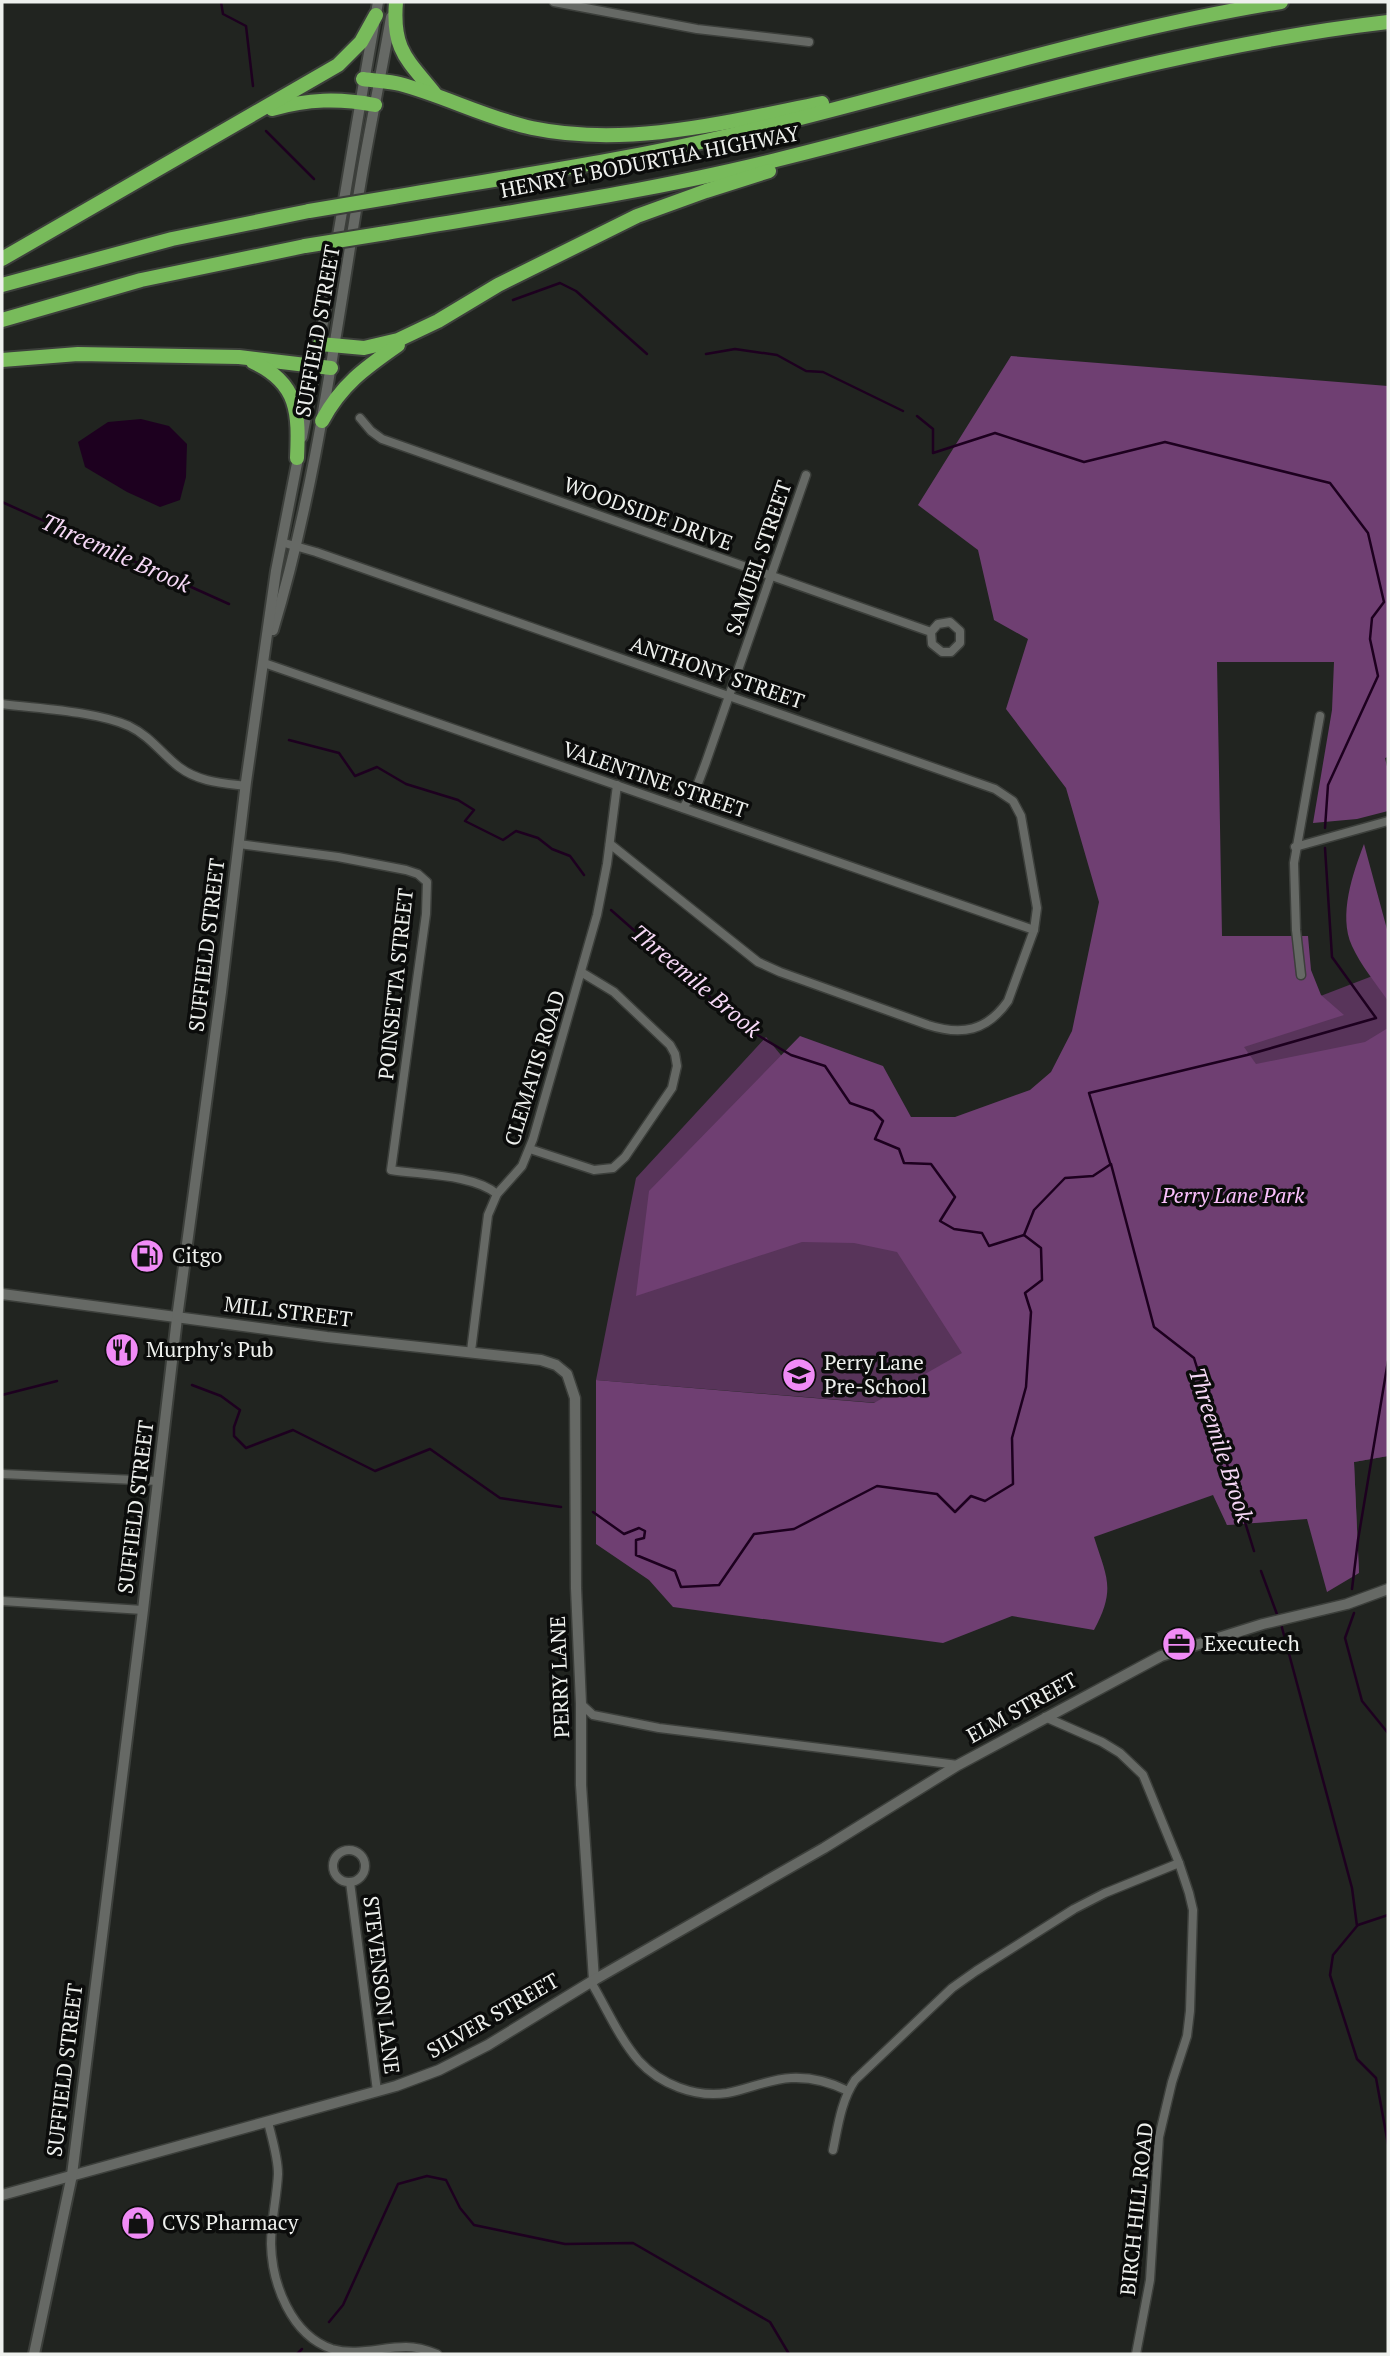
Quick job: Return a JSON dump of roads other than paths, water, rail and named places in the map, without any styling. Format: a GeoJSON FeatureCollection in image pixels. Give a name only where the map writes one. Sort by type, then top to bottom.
{"type":"FeatureCollection","features":[{"type":"Feature","properties":{"kind":"highway"},"geometry":{"type":"LineString","coordinates":[[395,2],[396,32],[402,53],[436,96]]}},
{"type":"Feature","properties":{"kind":"highway","name":"HENRY E BODURTHA HIGHWAY"},"geometry":{"type":"LineString","coordinates":[[2,285],[172,239],[309,211],[700,142],[1116,35],[1281,2]]}},
{"type":"Feature","properties":{"kind":"highway"},"geometry":{"type":"LineString","coordinates":[[2,259],[338,65],[365,37],[377,8]]}},
{"type":"Feature","properties":{"kind":"highway","name":"HENRY E BODURTHA HIGHWAY"},"geometry":{"type":"LineString","coordinates":[[2,320],[141,280],[212,264],[683,182],[882,133],[1056,86],[1184,56],[1279,37],[1388,22]]}},
{"type":"Feature","properties":{"kind":"highway"},"geometry":{"type":"LineString","coordinates":[[363,79],[398,83],[488,116],[531,128],[568,133],[628,134],[698,127],[943,80]]}},
{"type":"Feature","properties":{"kind":"highway"},"geometry":{"type":"LineString","coordinates":[[247,117],[308,101],[327,99],[375,105]]}},
{"type":"Feature","properties":{"kind":"highway"},"geometry":{"type":"LineString","coordinates":[[327,345],[373,347],[391,343],[416,332],[509,279],[637,216],[882,133]]}},
{"type":"Feature","properties":{"kind":"highway"},"geometry":{"type":"LineString","coordinates":[[322,421],[346,385],[416,332]]}},
{"type":"Feature","properties":{"kind":"highway"},"geometry":{"type":"LineString","coordinates":[[2,360],[78,354],[239,357],[331,368]]}},
{"type":"Feature","properties":{"kind":"highway"},"geometry":{"type":"LineString","coordinates":[[239,357],[268,370],[292,396],[298,420],[297,458]]}},
{"type":"Feature","properties":{"kind":"main road","name":"SUFFIELD STREET"},"geometry":{"type":"LineString","coordinates":[[34,2354],[72,2175],[177,1318],[246,786],[281,542],[315,366],[327,345],[395,2]]}},
{"type":"Feature","properties":{"kind":"main road","name":"SUFFIELD STREET"},"geometry":{"type":"LineString","coordinates":[[264,663],[297,546],[322,421],[331,368],[327,345],[363,79],[377,8]]}},
{"type":"Feature","properties":{"kind":"street"},"geometry":{"type":"LineString","coordinates":[[554,2],[697,29],[809,42]]}},
{"type":"Feature","properties":{"kind":"street","name":"WOODSIDE DRIVE"},"geometry":{"type":"LineString","coordinates":[[360,418],[371,431],[383,439],[931,632]]}},
{"type":"Feature","properties":{"kind":"street","name":"SAMUEL STREET"},"geometry":{"type":"LineString","coordinates":[[683,808],[702,774],[806,475]]}},
{"type":"Feature","properties":{"kind":"street","name":"ANTHONY STREET"},"geometry":{"type":"LineString","coordinates":[[281,542],[730,696],[1007,795],[1018,808],[1024,825],[1037,908],[1034,930],[1008,1001],[1000,1012],[979,1027],[966,1031],[940,1029],[758,962],[610,844]]}},
{"type":"Feature","properties":{"kind":"street","name":"VALENTINE STREET"},"geometry":{"type":"LineString","coordinates":[[264,663],[1034,930]]}},
{"type":"Feature","properties":{"kind":"street"},"geometry":{"type":"LineString","coordinates":[[2,704],[119,722],[150,739],[177,765],[191,774],[210,781],[246,786]]}},
{"type":"Feature","properties":{"kind":"street"},"geometry":{"type":"LineString","coordinates":[[1301,975],[1295,913],[1295,847],[1320,716]]}},
{"type":"Feature","properties":{"kind":"street","name":"CLEMATIS ROAD"},"geometry":{"type":"LineString","coordinates":[[471,1352],[488,1215],[497,1194],[523,1166],[530,1149],[597,915],[617,785]]}},
{"type":"Feature","properties":{"kind":"street"},"geometry":{"type":"LineString","coordinates":[[1295,847],[1388,821]]}},
{"type":"Feature","properties":{"kind":"street","name":"POINSETTA STREET"},"geometry":{"type":"LineString","coordinates":[[239,844],[393,867],[424,879],[428,887],[426,906],[391,1170],[470,1181],[485,1185],[497,1194]]}},
{"type":"Feature","properties":{"kind":"street"},"geometry":{"type":"LineString","coordinates":[[530,1149],[594,1170],[613,1168],[625,1157],[672,1088],[676,1077],[677,1060],[670,1045],[614,992],[581,972]]}},
{"type":"Feature","properties":{"kind":"street","name":"MILL STREET"},"geometry":{"type":"LineString","coordinates":[[2,1294],[327,1337],[547,1362],[567,1374]]}},
{"type":"Feature","properties":{"kind":"street","name":"PERRY LANE"},"geometry":{"type":"LineString","coordinates":[[567,1374],[575,1398],[576,1574],[582,1704],[581,1784],[592,1981]]}},
{"type":"Feature","properties":{"kind":"street"},"geometry":{"type":"LineString","coordinates":[[2,1474],[158,1481]]}},
{"type":"Feature","properties":{"kind":"street","name":"ELM STREET"},"geometry":{"type":"LineString","coordinates":[[582,1704],[593,1715],[659,1728],[958,1765],[1161,1656],[1279,1620],[1347,1604],[1388,1589]]}},
{"type":"Feature","properties":{"kind":"street"},"geometry":{"type":"LineString","coordinates":[[2,1601],[143,1610]]}},
{"type":"Feature","properties":{"kind":"street","name":"BIRCH HILL ROAD"},"geometry":{"type":"LineString","coordinates":[[1045,1717],[1102,1742],[1137,1767],[1143,1775],[1179,1863],[1193,1910],[1187,2036],[1174,2074],[1159,2137],[1150,2280],[1136,2354]]}},
{"type":"Feature","properties":{"kind":"street","name":"SILVER STREET"},"geometry":{"type":"LineString","coordinates":[[2,2195],[377,2091],[439,2070],[488,2045],[592,1981],[824,1848],[958,1765]]}},
{"type":"Feature","properties":{"kind":"street","name":"STEVENSON LANE"},"geometry":{"type":"LineString","coordinates":[[348,1850],[358,1853],[365,1864],[362,1876],[351,1882],[341,1880],[334,1869],[337,1856],[348,1850]]}},
{"type":"Feature","properties":{"kind":"street"},"geometry":{"type":"LineString","coordinates":[[833,2150],[848,2091],[874,2060],[952,1988],[1074,1909],[1105,1893],[1179,1863]]}},
{"type":"Feature","properties":{"kind":"street","name":"STEVENSON LANE"},"geometry":{"type":"LineString","coordinates":[[351,1882],[377,2091]]}},
{"type":"Feature","properties":{"kind":"street"},"geometry":{"type":"LineString","coordinates":[[592,1981],[638,2059],[654,2074],[677,2087],[701,2093],[726,2093],[780,2079],[801,2078],[826,2082],[848,2091]]}},
{"type":"Feature","properties":{"kind":"street"},"geometry":{"type":"LineString","coordinates":[[268,2122],[278,2168],[271,2242],[273,2266],[279,2290],[294,2318],[310,2336],[339,2351],[353,2353],[409,2347],[437,2354]]}},
{"type":"Feature","properties":{"kind":"waterway"},"geometry":{"type":"LineString","coordinates":[[221,2],[223,14],[246,26],[253,86]]}},
{"type":"Feature","properties":{"kind":"waterway"},"geometry":{"type":"LineString","coordinates":[[266,131],[314,179]]}},
{"type":"Feature","properties":{"kind":"waterway"},"geometry":{"type":"LineString","coordinates":[[513,300],[560,283],[576,291],[647,354]]}},
{"type":"Feature","properties":{"kind":"waterway"},"geometry":{"type":"LineString","coordinates":[[706,354],[735,349],[777,355],[806,371],[823,372],[903,411]]}},
{"type":"Feature","properties":{"kind":"waterway"},"geometry":{"type":"LineString","coordinates":[[917,416],[933,429],[933,453],[995,433],[1084,462],[1165,442],[1330,483],[1368,533],[1384,602],[1372,618],[1370,639],[1378,676],[1328,785],[1325,828]]}},
{"type":"Feature","properties":{"kind":"waterway","name":"Threemile Brook"},"geometry":{"type":"LineString","coordinates":[[2,502],[229,604]]}},
{"type":"Feature","properties":{"kind":"waterway","name":"Threemile Brook"},"geometry":{"type":"LineString","coordinates":[[289,740],[339,753],[355,776],[377,767],[406,784],[458,800],[474,810],[465,821],[503,840],[516,831],[538,838],[552,849],[570,856],[584,875]]}},
{"type":"Feature","properties":{"kind":"waterway"},"geometry":{"type":"LineString","coordinates":[[1110,1163],[1089,1093],[1247,1055],[1376,1018],[1332,957],[1325,848]]}},
{"type":"Feature","properties":{"kind":"waterway","name":"Threemile Brook"},"geometry":{"type":"LineString","coordinates":[[611,910],[744,1027],[791,1055],[825,1066],[850,1103],[873,1111],[883,1121],[875,1139],[899,1149],[904,1163],[931,1164],[955,1197],[940,1221],[954,1229],[982,1233],[989,1246],[1024,1235],[1034,1210],[1065,1178],[1093,1176],[1111,1164],[1154,1327],[1194,1358],[1254,1551]]}},
{"type":"Feature","properties":{"kind":"waterway"},"geometry":{"type":"LineString","coordinates":[[593,1512],[624,1534],[639,1528],[645,1531],[644,1538],[636,1540],[636,1555],[675,1571],[681,1587],[719,1585],[754,1534],[794,1529],[877,1486],[937,1494],[955,1512],[971,1496],[985,1501],[1013,1484],[1012,1438],[1026,1387],[1031,1312],[1025,1293],[1042,1280],[1041,1248],[1024,1235]]}},
{"type":"Feature","properties":{"kind":"waterway"},"geometry":{"type":"LineString","coordinates":[[1352,1589],[1388,1361]]}},
{"type":"Feature","properties":{"kind":"waterway"},"geometry":{"type":"LineString","coordinates":[[2,1395],[57,1381]]}},
{"type":"Feature","properties":{"kind":"waterway"},"geometry":{"type":"LineString","coordinates":[[192,1385],[221,1396],[240,1410],[234,1436],[246,1448],[293,1430],[375,1471],[430,1449],[500,1498],[561,1507]]}},
{"type":"Feature","properties":{"kind":"waterway","name":"Threemile Brook"},"geometry":{"type":"LineString","coordinates":[[1261,1571],[1278,1617]]}},
{"type":"Feature","properties":{"kind":"waterway"},"geometry":{"type":"LineString","coordinates":[[1354,1613],[1345,1638],[1362,1701],[1388,1733]]}},
{"type":"Feature","properties":{"kind":"waterway","name":"Threemile Brook"},"geometry":{"type":"LineString","coordinates":[[1281,1624],[1352,1888],[1357,1926],[1333,1955],[1330,1975],[1357,2059],[1376,2078],[1388,2144]]}},
{"type":"Feature","properties":{"kind":"waterway"},"geometry":{"type":"LineString","coordinates":[[1358,1925],[1388,1915]]}},
{"type":"Feature","properties":{"kind":"waterway"},"geometry":{"type":"LineString","coordinates":[[329,2322],[343,2305],[398,2184],[427,2176],[446,2180],[460,2208],[474,2225],[565,2244],[633,2243],[770,2322],[789,2354]]}},
{"type":"Feature","properties":{"kind":"waterway"},"geometry":{"type":"LineString","coordinates":[[297,2354],[302,2349]]}},
{"type":"Feature","properties":{"kind":"place","name":"Citgo"},"geometry":{"type":"Point","coordinates":[147,1256]}},
{"type":"Feature","properties":{"kind":"place","name":"Murphy's Pub"},"geometry":{"type":"Point","coordinates":[122,1350]}},
{"type":"Feature","properties":{"kind":"place","name":"Perry Lane Pre-School"},"geometry":{"type":"Point","coordinates":[799,1375]}},
{"type":"Feature","properties":{"kind":"place","name":"Executech"},"geometry":{"type":"Point","coordinates":[1179,1644]}},
{"type":"Feature","properties":{"kind":"place","name":"CVS Pharmacy"},"geometry":{"type":"Point","coordinates":[138,2223]}},
{"type":"Feature","properties":{"kind":"park label","name":"Perry Lane Park"},"geometry":{"type":"Point","coordinates":[1233,1196]}}]}
